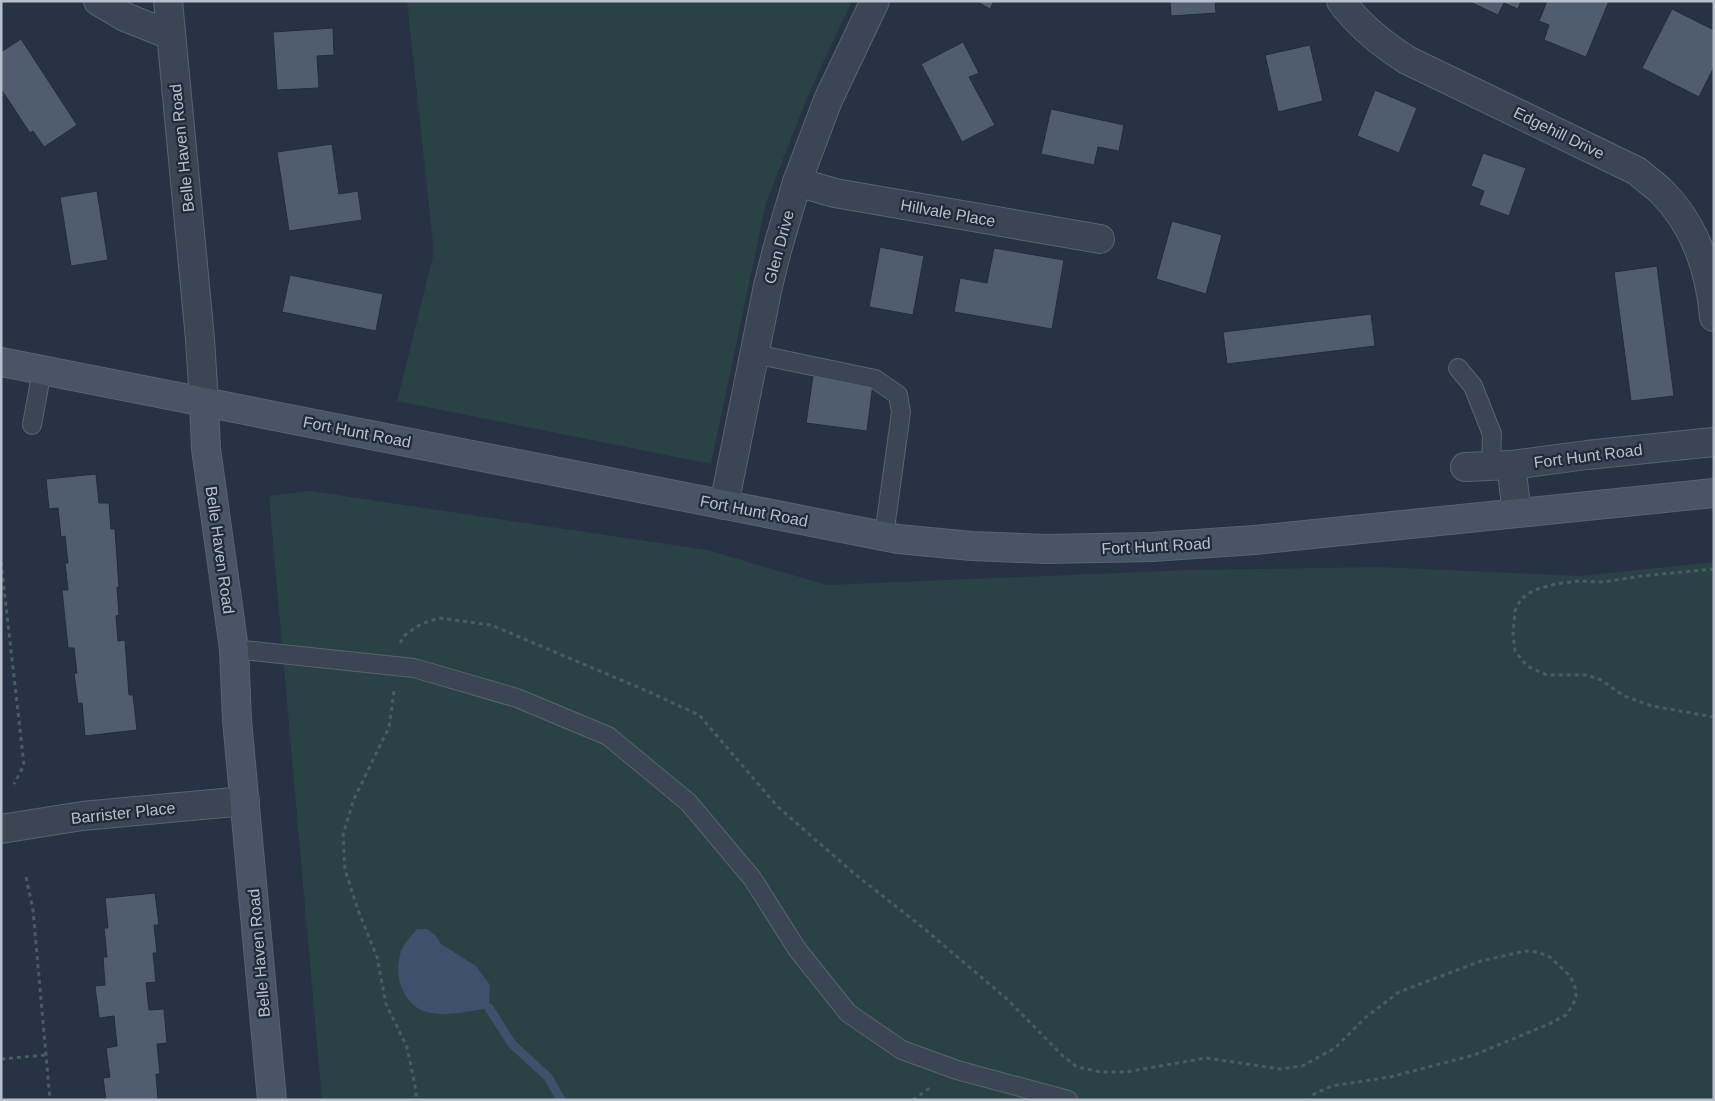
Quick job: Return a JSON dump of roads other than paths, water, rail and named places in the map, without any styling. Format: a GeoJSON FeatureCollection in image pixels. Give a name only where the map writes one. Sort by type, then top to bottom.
{"type":"FeatureCollection","features":[{"type":"Feature","properties":{"kind":"main road","name":"Fort Hunt Road"},"geometry":{"type":"LineString","coordinates":[[1,362],[884,536],[972,546],[1046,549],[1152,547],[1255,540],[1714,493]]}},
{"type":"Feature","properties":{"kind":"main road","name":"Belle Haven Road"},"geometry":{"type":"LineString","coordinates":[[204,403],[206,449],[234,649],[237,720],[272,1100]]}},
{"type":"Feature","properties":{"kind":"street"},"geometry":{"type":"LineString","coordinates":[[98,1],[125,17],[170,35]]}},
{"type":"Feature","properties":{"kind":"street","name":"Belle Haven Road"},"geometry":{"type":"LineString","coordinates":[[168,1],[200,339],[204,403]]}},
{"type":"Feature","properties":{"kind":"street","name":"Glen Drive"},"geometry":{"type":"LineString","coordinates":[[724,505],[777,250],[797,182],[828,100],[875,1]]}},
{"type":"Feature","properties":{"kind":"street","name":"Edgehill Drive"},"geometry":{"type":"LineString","coordinates":[[1341,1],[1363,27],[1386,47],[1407,60],[1637,171],[1661,191],[1684,219],[1694,237],[1702,256],[1712,293],[1714,316]]}},
{"type":"Feature","properties":{"kind":"street","name":"Hillvale Place"},"geometry":{"type":"LineString","coordinates":[[797,182],[835,193],[1100,239]]}},
{"type":"Feature","properties":{"kind":"street","name":"Fort Hunt Road"},"geometry":{"type":"LineString","coordinates":[[1516,512],[1489,466],[1714,442]]}},
{"type":"Feature","properties":{"kind":"street","name":"Barrister Place"},"geometry":{"type":"LineString","coordinates":[[1,829],[82,816],[245,801]]}},
{"type":"Feature","properties":{"kind":"lane"},"geometry":{"type":"LineString","coordinates":[[755,354],[876,379],[898,395],[902,412],[884,536]]}},
{"type":"Feature","properties":{"kind":"lane"},"geometry":{"type":"LineString","coordinates":[[1458,368],[1474,386],[1492,434],[1489,466]]}},
{"type":"Feature","properties":{"kind":"lane"},"geometry":{"type":"LineString","coordinates":[[32,425],[42,370]]}},
{"type":"Feature","properties":{"kind":"lane"},"geometry":{"type":"LineString","coordinates":[[234,649],[414,668],[517,698],[608,736],[688,802],[752,878],[797,949],[848,1013],[902,1050],[957,1070],[1068,1100]]}},
{"type":"Feature","properties":{"kind":"water"},"geometry":{"type":"Polygon","coordinates":[[[417,929],[427,929],[435,935],[441,944],[476,966],[490,985],[489,1008],[453,1014],[438,1014],[422,1010],[408,999],[400,982],[398,964],[403,948],[417,929]]]}},
{"type":"Feature","properties":{"kind":"waterway"},"geometry":{"type":"LineString","coordinates":[[489,1008],[512,1044],[548,1077],[561,1100]]}}]}
